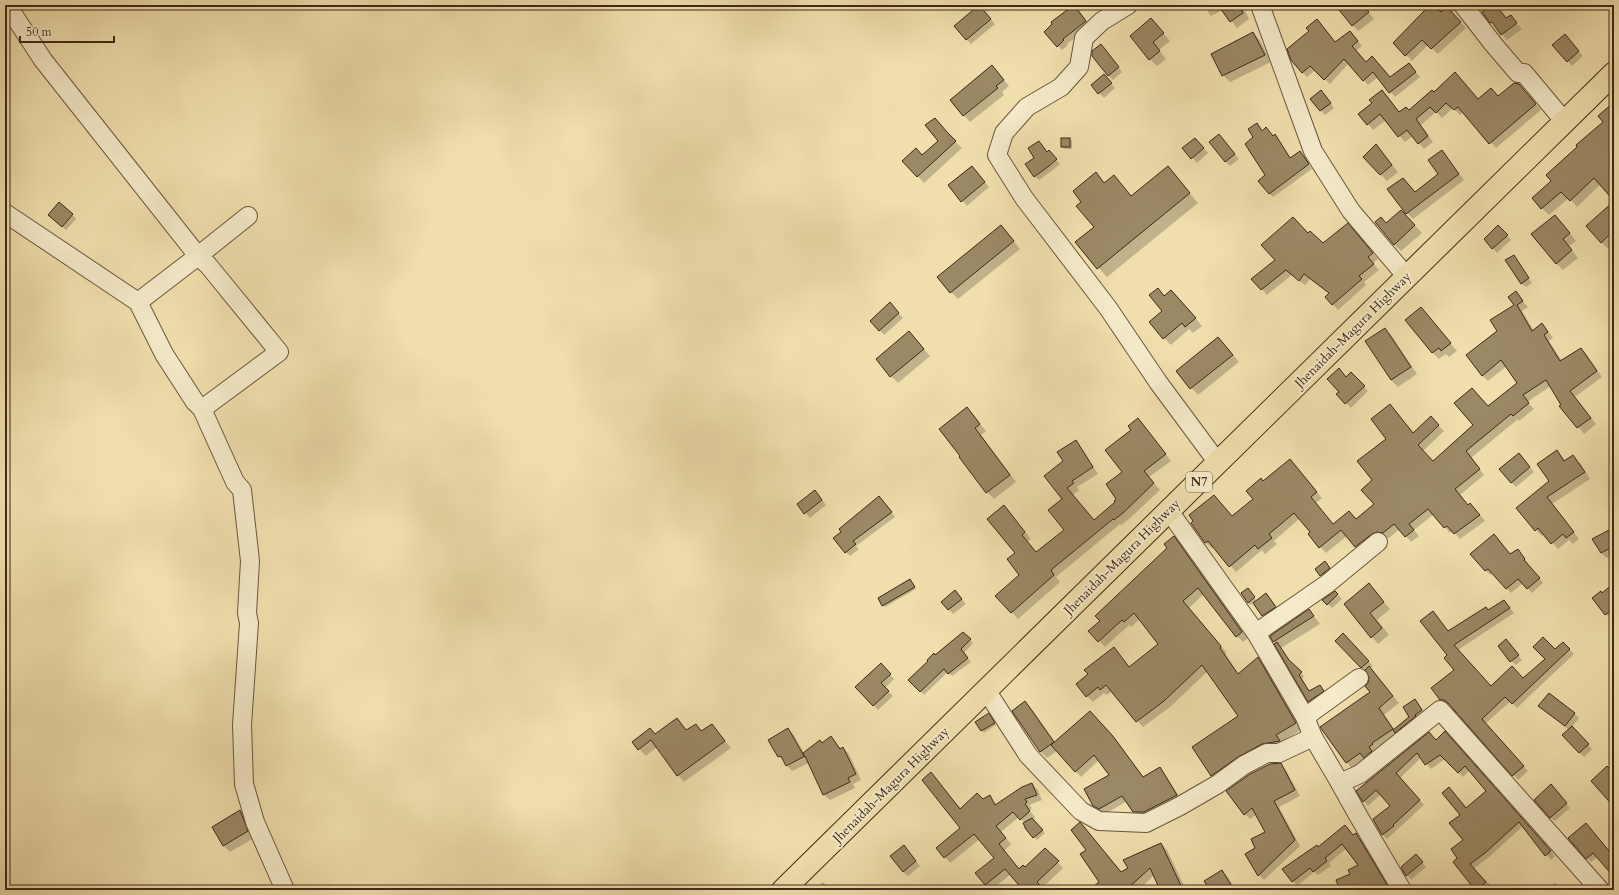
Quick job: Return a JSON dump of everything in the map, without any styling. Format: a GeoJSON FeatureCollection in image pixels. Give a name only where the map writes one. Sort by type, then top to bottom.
{"type":"FeatureCollection","features":[{"type":"Feature","properties":{"kind":"highway","name":"Jhenaidah-Magura Highway"},"geometry":{"type":"LineString","coordinates":[[783,890],[1614,73]]}},
{"type":"Feature","properties":{"kind":"street"},"geometry":{"type":"LineString","coordinates":[[7,5],[43,60],[198,256],[208,265],[280,352],[202,409]]}},
{"type":"Feature","properties":{"kind":"street"},"geometry":{"type":"LineString","coordinates":[[1128,5],[1102,21],[1084,38],[1079,67],[1061,87],[1027,107],[1004,133],[997,155],[1024,198],[1108,308],[1163,388],[1218,463]]}},
{"type":"Feature","properties":{"kind":"street"},"geometry":{"type":"LineString","coordinates":[[1260,5],[1313,151],[1351,211],[1407,277]]}},
{"type":"Feature","properties":{"kind":"street"},"geometry":{"type":"LineString","coordinates":[[1463,5],[1507,61],[1518,73],[1524,74],[1565,122]]}},
{"type":"Feature","properties":{"kind":"street"},"geometry":{"type":"LineString","coordinates":[[5,213],[138,302],[164,354],[195,402],[202,409],[235,482],[242,490],[250,561],[247,613],[250,623],[242,725],[244,784],[255,822],[285,890]]}},
{"type":"Feature","properties":{"kind":"street"},"geometry":{"type":"LineString","coordinates":[[138,302],[248,216]]}},
{"type":"Feature","properties":{"kind":"street"},"geometry":{"type":"LineString","coordinates":[[1169,511],[1256,633],[1305,717],[1313,737],[1402,890]]}},
{"type":"Feature","properties":{"kind":"street"},"geometry":{"type":"LineString","coordinates":[[1256,633],[1327,584],[1378,542]]}},
{"type":"Feature","properties":{"kind":"street"},"geometry":{"type":"LineString","coordinates":[[1305,717],[1359,678]]}},
{"type":"Feature","properties":{"kind":"street"},"geometry":{"type":"LineString","coordinates":[[986,690],[1028,755],[1082,811],[1099,821],[1146,823],[1180,806],[1218,784],[1244,765],[1267,753],[1279,753],[1313,737]]}},
{"type":"Feature","properties":{"kind":"street"},"geometry":{"type":"LineString","coordinates":[[1340,783],[1360,774],[1440,710],[1600,890]]}},
{"type":"Feature","properties":{"kind":"building"},"geometry":{"type":"Polygon","coordinates":[[[979,5],[991,19],[966,40],[954,26],[979,5]]]}},
{"type":"Feature","properties":{"kind":"building"},"geometry":{"type":"Polygon","coordinates":[[[1074,5],[1086,21],[1063,39],[1064,40],[1057,47],[1044,32],[1052,24],[1051,22],[1074,5]]]}},
{"type":"Feature","properties":{"kind":"building"},"geometry":{"type":"Polygon","coordinates":[[[1218,5],[1239,5],[1243,13],[1230,22],[1218,5]]]}},
{"type":"Feature","properties":{"kind":"building"},"geometry":{"type":"Polygon","coordinates":[[[1335,5],[1363,5],[1369,12],[1352,26],[1335,5]]]}},
{"type":"Feature","properties":{"kind":"building"},"geometry":{"type":"Polygon","coordinates":[[[1420,5],[1433,5],[1441,12],[1447,7],[1461,22],[1431,49],[1422,40],[1405,56],[1393,43],[1425,10],[1420,5]]]}},
{"type":"Feature","properties":{"kind":"building"},"geometry":{"type":"Polygon","coordinates":[[[1490,5],[1496,5],[1506,18],[1511,15],[1517,23],[1501,35],[1492,22],[1490,23],[1482,12],[1490,5]]]}},
{"type":"Feature","properties":{"kind":"building"},"geometry":{"type":"Polygon","coordinates":[[[1151,18],[1164,33],[1153,42],[1160,51],[1149,60],[1130,36],[1151,18]]]}},
{"type":"Feature","properties":{"kind":"building"},"geometry":{"type":"Polygon","coordinates":[[[1317,19],[1335,42],[1350,31],[1358,41],[1352,46],[1366,62],[1372,56],[1390,77],[1409,63],[1416,72],[1389,93],[1373,72],[1363,81],[1344,59],[1324,80],[1310,66],[1302,73],[1291,60],[1287,49],[1309,31],[1306,28],[1317,19]]]}},
{"type":"Feature","properties":{"kind":"building"},"geometry":{"type":"Polygon","coordinates":[[[1253,32],[1265,55],[1222,76],[1211,54],[1253,32]]]}},
{"type":"Feature","properties":{"kind":"building"},"geometry":{"type":"Polygon","coordinates":[[[1565,34],[1579,51],[1567,62],[1552,45],[1565,34]]]}},
{"type":"Feature","properties":{"kind":"building"},"geometry":{"type":"Polygon","coordinates":[[[1101,44],[1119,67],[1108,76],[1092,56],[1092,51],[1101,44]]]}},
{"type":"Feature","properties":{"kind":"building"},"geometry":{"type":"Polygon","coordinates":[[[992,65],[1004,80],[996,86],[998,88],[963,116],[950,100],[992,65]]]}},
{"type":"Feature","properties":{"kind":"building"},"geometry":{"type":"Polygon","coordinates":[[[1455,72],[1478,99],[1491,88],[1498,96],[1514,83],[1519,84],[1536,104],[1489,144],[1458,107],[1454,110],[1446,103],[1436,113],[1430,107],[1416,119],[1428,136],[1418,144],[1407,130],[1398,137],[1380,114],[1367,125],[1358,114],[1372,103],[1369,100],[1382,90],[1399,112],[1406,107],[1409,110],[1432,90],[1434,92],[1455,72]]]}},
{"type":"Feature","properties":{"kind":"building"},"geometry":{"type":"Polygon","coordinates":[[[1104,74],[1112,83],[1098,94],[1091,85],[1104,74]]]}},
{"type":"Feature","properties":{"kind":"building"},"geometry":{"type":"Polygon","coordinates":[[[1321,90],[1331,103],[1320,111],[1310,99],[1321,90]]]}},
{"type":"Feature","properties":{"kind":"building"},"geometry":{"type":"Polygon","coordinates":[[[1614,102],[1614,201],[1594,178],[1570,201],[1561,192],[1541,209],[1532,198],[1551,181],[1546,175],[1577,147],[1576,145],[1603,122],[1598,116],[1614,102]]]}},
{"type":"Feature","properties":{"kind":"building"},"geometry":{"type":"Polygon","coordinates":[[[935,118],[956,141],[917,177],[902,161],[916,148],[922,155],[938,141],[925,125],[935,118]]]}},
{"type":"Feature","properties":{"kind":"building"},"geometry":{"type":"Polygon","coordinates":[[[1257,123],[1262,131],[1266,127],[1273,136],[1275,134],[1290,158],[1300,151],[1309,164],[1269,194],[1258,181],[1265,175],[1245,144],[1253,137],[1248,129],[1257,123]]]}},
{"type":"Feature","properties":{"kind":"building"},"geometry":{"type":"Polygon","coordinates":[[[1219,134],[1235,154],[1225,162],[1209,142],[1219,134]]]}},
{"type":"Feature","properties":{"kind":"building"},"geometry":{"type":"Polygon","coordinates":[[[1061,138],[1070,138],[1070,147],[1061,147],[1061,138]]]}},
{"type":"Feature","properties":{"kind":"building"},"geometry":{"type":"Polygon","coordinates":[[[1195,138],[1204,148],[1191,159],[1182,148],[1195,138]]]}},
{"type":"Feature","properties":{"kind":"building"},"geometry":{"type":"Polygon","coordinates":[[[1039,141],[1047,152],[1049,150],[1057,159],[1034,177],[1025,164],[1034,158],[1028,148],[1039,141]]]}},
{"type":"Feature","properties":{"kind":"building"},"geometry":{"type":"Polygon","coordinates":[[[1376,144],[1392,165],[1380,175],[1363,157],[1376,144]]]}},
{"type":"Feature","properties":{"kind":"building"},"geometry":{"type":"Polygon","coordinates":[[[1442,150],[1459,174],[1406,214],[1387,189],[1403,178],[1415,192],[1438,174],[1428,160],[1442,150]]]}},
{"type":"Feature","properties":{"kind":"building"},"geometry":{"type":"Polygon","coordinates":[[[972,166],[985,182],[961,202],[948,185],[972,166]]]}},
{"type":"Feature","properties":{"kind":"building"},"geometry":{"type":"Polygon","coordinates":[[[1168,166],[1190,193],[1097,269],[1075,242],[1094,227],[1076,206],[1081,202],[1073,191],[1096,172],[1104,183],[1114,175],[1131,196],[1168,166]]]}},
{"type":"Feature","properties":{"kind":"building"},"geometry":{"type":"Polygon","coordinates":[[[1614,201],[1614,230],[1601,243],[1586,226],[1614,201]]]}},
{"type":"Feature","properties":{"kind":"building"},"geometry":{"type":"Polygon","coordinates":[[[59,202],[73,214],[62,227],[48,215],[59,202]]]}},
{"type":"Feature","properties":{"kind":"building"},"geometry":{"type":"Polygon","coordinates":[[[1401,210],[1415,225],[1394,245],[1375,222],[1381,217],[1386,223],[1401,210]]]}},
{"type":"Feature","properties":{"kind":"building"},"geometry":{"type":"Polygon","coordinates":[[[1555,215],[1570,233],[1563,239],[1572,250],[1556,264],[1531,234],[1555,215]]]}},
{"type":"Feature","properties":{"kind":"building"},"geometry":{"type":"Polygon","coordinates":[[[1293,217],[1308,233],[1310,231],[1323,243],[1348,223],[1373,253],[1368,257],[1374,264],[1359,276],[1362,279],[1332,305],[1325,297],[1329,293],[1304,274],[1299,281],[1286,270],[1261,290],[1251,279],[1275,260],[1261,245],[1293,217]]]}},
{"type":"Feature","properties":{"kind":"building"},"geometry":{"type":"Polygon","coordinates":[[[1001,225],[1014,241],[950,293],[937,277],[1001,225]]]}},
{"type":"Feature","properties":{"kind":"building"},"geometry":{"type":"Polygon","coordinates":[[[1498,225],[1508,235],[1492,249],[1484,239],[1498,225]]]}},
{"type":"Feature","properties":{"kind":"building"},"geometry":{"type":"Polygon","coordinates":[[[1514,255],[1529,278],[1521,284],[1505,260],[1514,255]]]}},
{"type":"Feature","properties":{"kind":"building"},"geometry":{"type":"Polygon","coordinates":[[[1158,288],[1164,296],[1171,290],[1196,318],[1185,327],[1182,323],[1163,339],[1149,322],[1162,311],[1149,295],[1158,288]]]}},
{"type":"Feature","properties":{"kind":"building"},"geometry":{"type":"Polygon","coordinates":[[[1516,291],[1523,301],[1517,305],[1532,331],[1542,323],[1548,332],[1544,335],[1560,361],[1581,348],[1597,371],[1570,391],[1591,418],[1577,428],[1559,406],[1561,405],[1546,380],[1523,395],[1529,403],[1513,416],[1511,414],[1466,451],[1480,469],[1455,489],[1468,505],[1470,503],[1480,515],[1454,534],[1447,526],[1444,528],[1428,509],[1409,524],[1414,530],[1405,537],[1394,524],[1383,533],[1377,532],[1372,534],[1355,547],[1341,530],[1319,548],[1308,534],[1310,532],[1294,513],[1269,534],[1272,538],[1258,549],[1255,545],[1229,567],[1208,541],[1205,543],[1191,523],[1193,521],[1189,515],[1214,495],[1232,516],[1253,499],[1246,491],[1261,478],[1263,481],[1290,459],[1317,492],[1311,497],[1333,524],[1349,511],[1356,519],[1374,504],[1361,490],[1372,480],[1357,461],[1386,439],[1371,419],[1390,404],[1413,433],[1431,416],[1439,425],[1418,445],[1433,461],[1473,425],[1454,403],[1472,388],[1488,406],[1517,383],[1501,360],[1482,376],[1466,355],[1497,331],[1490,320],[1514,305],[1508,297],[1516,291]]]}},
{"type":"Feature","properties":{"kind":"building"},"geometry":{"type":"Polygon","coordinates":[[[890,302],[899,313],[879,331],[870,321],[890,302]]]}},
{"type":"Feature","properties":{"kind":"building"},"geometry":{"type":"Polygon","coordinates":[[[1421,307],[1451,343],[1441,351],[1439,348],[1432,353],[1405,320],[1421,307]]]}},
{"type":"Feature","properties":{"kind":"building"},"geometry":{"type":"Polygon","coordinates":[[[1385,328],[1411,367],[1391,380],[1365,341],[1385,328]]]}},
{"type":"Feature","properties":{"kind":"building"},"geometry":{"type":"Polygon","coordinates":[[[909,331],[924,349],[890,377],[876,359],[909,331]]]}},
{"type":"Feature","properties":{"kind":"building"},"geometry":{"type":"Polygon","coordinates":[[[1218,337],[1233,355],[1190,389],[1176,371],[1218,337]]]}},
{"type":"Feature","properties":{"kind":"building"},"geometry":{"type":"Polygon","coordinates":[[[1339,368],[1346,377],[1351,372],[1365,386],[1345,404],[1336,394],[1339,392],[1327,379],[1339,368]]]}},
{"type":"Feature","properties":{"kind":"building"},"geometry":{"type":"Polygon","coordinates":[[[967,407],[980,424],[975,428],[1010,475],[986,493],[939,429],[967,407]]]}},
{"type":"Feature","properties":{"kind":"building"},"geometry":{"type":"Polygon","coordinates":[[[1138,418],[1166,454],[1144,471],[1154,483],[1123,513],[1114,520],[1113,519],[1051,570],[1054,575],[1011,613],[995,596],[1019,575],[1007,559],[1015,553],[987,519],[1004,505],[1025,532],[1022,535],[1036,552],[1064,530],[1048,510],[1062,499],[1044,476],[1063,461],[1057,452],[1076,440],[1093,467],[1072,481],[1074,483],[1067,488],[1094,520],[1115,502],[1114,501],[1116,499],[1106,484],[1122,472],[1105,450],[1131,430],[1128,426],[1138,418]]]}},
{"type":"Feature","properties":{"kind":"building"},"geometry":{"type":"Polygon","coordinates":[[[1557,450],[1564,461],[1573,455],[1585,472],[1547,497],[1574,532],[1566,538],[1563,534],[1551,544],[1538,528],[1535,531],[1516,508],[1549,481],[1537,464],[1557,450]]]}},
{"type":"Feature","properties":{"kind":"building"},"geometry":{"type":"Polygon","coordinates":[[[1519,453],[1530,467],[1511,483],[1499,469],[1519,453]]]}},
{"type":"Feature","properties":{"kind":"building"},"geometry":{"type":"Polygon","coordinates":[[[815,490],[822,500],[804,514],[797,504],[815,490]]]}},
{"type":"Feature","properties":{"kind":"building"},"geometry":{"type":"Polygon","coordinates":[[[879,496],[892,512],[853,541],[856,544],[845,553],[833,538],[841,532],[839,529],[879,496]]]}},
{"type":"Feature","properties":{"kind":"building"},"geometry":{"type":"Polygon","coordinates":[[[1609,530],[1614,540],[1614,546],[1601,553],[1592,539],[1609,530]]]}},
{"type":"Feature","properties":{"kind":"building"},"geometry":{"type":"Polygon","coordinates":[[[1494,534],[1510,554],[1518,549],[1525,559],[1524,560],[1540,578],[1527,589],[1518,579],[1506,589],[1488,569],[1485,571],[1470,554],[1494,534]]]}},
{"type":"Feature","properties":{"kind":"building"},"geometry":{"type":"Polygon","coordinates":[[[1174,536],[1242,632],[1236,637],[1198,588],[1183,601],[1221,646],[1220,648],[1238,674],[1258,657],[1296,723],[1276,735],[1280,741],[1262,744],[1238,757],[1211,776],[1192,747],[1238,716],[1202,665],[1164,701],[1136,722],[1106,685],[1100,690],[1098,687],[1086,697],[1076,684],[1088,674],[1084,670],[1114,647],[1129,667],[1158,644],[1134,613],[1124,622],[1122,620],[1098,642],[1088,631],[1100,621],[1095,616],[1167,548],[1164,544],[1174,536]]]}},
{"type":"Feature","properties":{"kind":"building"},"geometry":{"type":"Polygon","coordinates":[[[1325,561],[1330,568],[1320,576],[1315,569],[1325,561]]]}},
{"type":"Feature","properties":{"kind":"building"},"geometry":{"type":"Polygon","coordinates":[[[910,579],[915,587],[882,606],[878,598],[910,579]]]}},
{"type":"Feature","properties":{"kind":"building"},"geometry":{"type":"Polygon","coordinates":[[[1369,583],[1384,602],[1370,613],[1382,628],[1371,638],[1344,604],[1369,583]]]}},
{"type":"Feature","properties":{"kind":"building"},"geometry":{"type":"Polygon","coordinates":[[[1614,583],[1614,608],[1605,615],[1592,598],[1601,591],[1602,593],[1614,583]]]}},
{"type":"Feature","properties":{"kind":"building"},"geometry":{"type":"Polygon","coordinates":[[[1248,588],[1255,597],[1248,603],[1241,593],[1248,588]]]}},
{"type":"Feature","properties":{"kind":"building"},"geometry":{"type":"Polygon","coordinates":[[[955,590],[962,599],[948,610],[941,602],[955,590]]]}},
{"type":"Feature","properties":{"kind":"building"},"geometry":{"type":"Polygon","coordinates":[[[1335,591],[1338,594],[1327,605],[1322,600],[1335,591]]]}},
{"type":"Feature","properties":{"kind":"building"},"geometry":{"type":"Polygon","coordinates":[[[1266,593],[1276,607],[1262,616],[1253,603],[1266,593]]]}},
{"type":"Feature","properties":{"kind":"building"},"geometry":{"type":"Polygon","coordinates":[[[1504,600],[1510,608],[1454,645],[1491,686],[1512,666],[1523,678],[1545,659],[1533,647],[1543,637],[1555,649],[1563,642],[1570,649],[1512,704],[1505,697],[1482,719],[1524,766],[1512,776],[1448,703],[1444,700],[1440,700],[1431,688],[1454,670],[1444,658],[1447,655],[1420,621],[1433,611],[1448,631],[1486,607],[1488,610],[1504,600]]]}},
{"type":"Feature","properties":{"kind":"building"},"geometry":{"type":"Polygon","coordinates":[[[1309,609],[1314,616],[1273,642],[1270,636],[1309,609]]]}},
{"type":"Feature","properties":{"kind":"building"},"geometry":{"type":"Polygon","coordinates":[[[963,632],[971,639],[961,649],[968,658],[948,674],[944,669],[920,692],[908,680],[928,661],[927,660],[934,653],[935,655],[963,632]]]}},
{"type":"Feature","properties":{"kind":"building"},"geometry":{"type":"Polygon","coordinates":[[[1343,633],[1369,661],[1361,668],[1335,641],[1343,633]]]}},
{"type":"Feature","properties":{"kind":"building"},"geometry":{"type":"Polygon","coordinates":[[[1506,639],[1519,655],[1510,662],[1498,646],[1506,639]]]}},
{"type":"Feature","properties":{"kind":"building"},"geometry":{"type":"Polygon","coordinates":[[[1277,642],[1289,660],[1302,672],[1299,675],[1309,691],[1320,685],[1324,691],[1308,702],[1274,644],[1277,642]]]}},
{"type":"Feature","properties":{"kind":"building"},"geometry":{"type":"Polygon","coordinates":[[[881,663],[891,674],[881,683],[889,691],[873,706],[855,687],[881,663]]]}},
{"type":"Feature","properties":{"kind":"building"},"geometry":{"type":"Polygon","coordinates":[[[1369,666],[1393,696],[1379,708],[1393,729],[1372,743],[1373,744],[1369,747],[1372,751],[1364,758],[1360,753],[1346,763],[1320,727],[1370,692],[1365,686],[1368,683],[1369,677],[1365,670],[1369,666]]]}},
{"type":"Feature","properties":{"kind":"building"},"geometry":{"type":"Polygon","coordinates":[[[1549,693],[1575,713],[1565,726],[1538,706],[1549,693]]]}},
{"type":"Feature","properties":{"kind":"building"},"geometry":{"type":"Polygon","coordinates":[[[1415,699],[1422,710],[1395,733],[1393,730],[1409,717],[1403,707],[1415,699]]]}},
{"type":"Feature","properties":{"kind":"building"},"geometry":{"type":"Polygon","coordinates":[[[1025,701],[1054,742],[1040,752],[1012,711],[1025,701]]]}},
{"type":"Feature","properties":{"kind":"building"},"geometry":{"type":"Polygon","coordinates":[[[1090,711],[1112,735],[1143,777],[1160,767],[1177,795],[1144,812],[1133,812],[1122,796],[1099,809],[1093,806],[1084,789],[1109,775],[1094,755],[1075,772],[1051,745],[1090,711]]]}},
{"type":"Feature","properties":{"kind":"building"},"geometry":{"type":"Polygon","coordinates":[[[989,713],[995,723],[981,731],[975,722],[989,713]]]}},
{"type":"Feature","properties":{"kind":"building"},"geometry":{"type":"Polygon","coordinates":[[[677,718],[686,730],[696,724],[701,731],[712,724],[725,741],[677,776],[651,740],[638,750],[632,742],[650,728],[655,734],[677,718]]]}},
{"type":"Feature","properties":{"kind":"building"},"geometry":{"type":"Polygon","coordinates":[[[1572,726],[1589,744],[1579,753],[1562,735],[1572,726]]]}},
{"type":"Feature","properties":{"kind":"building"},"geometry":{"type":"Polygon","coordinates":[[[788,728],[804,756],[803,753],[820,740],[822,743],[831,736],[840,749],[843,747],[856,774],[848,778],[850,782],[823,795],[805,756],[786,766],[781,756],[778,757],[768,740],[788,728]]]}},
{"type":"Feature","properties":{"kind":"building"},"geometry":{"type":"Polygon","coordinates":[[[1445,731],[1551,851],[1545,856],[1519,822],[1485,853],[1470,864],[1486,882],[1477,890],[1475,890],[1453,862],[1457,858],[1451,849],[1463,840],[1449,823],[1460,815],[1442,793],[1449,787],[1466,808],[1486,791],[1465,766],[1458,773],[1440,755],[1425,765],[1417,753],[1396,773],[1420,800],[1393,825],[1394,826],[1382,835],[1373,819],[1390,806],[1376,790],[1363,802],[1356,791],[1429,732],[1436,740],[1445,731]]]}},
{"type":"Feature","properties":{"kind":"building"},"geometry":{"type":"Polygon","coordinates":[[[1281,763],[1295,790],[1274,801],[1295,840],[1258,876],[1245,854],[1255,848],[1251,839],[1265,832],[1252,808],[1244,815],[1226,791],[1250,774],[1270,764],[1281,763]]]}},
{"type":"Feature","properties":{"kind":"building"},"geometry":{"type":"Polygon","coordinates":[[[1607,766],[1614,773],[1614,807],[1591,781],[1607,766]]]}},
{"type":"Feature","properties":{"kind":"building"},"geometry":{"type":"Polygon","coordinates":[[[931,772],[960,809],[977,793],[983,799],[990,795],[995,805],[1022,787],[1032,783],[1037,795],[1025,799],[1027,802],[1025,804],[1030,811],[1020,820],[1013,812],[996,826],[1006,838],[999,844],[1019,869],[1023,865],[1025,867],[1045,848],[1059,861],[1037,882],[1045,890],[1023,890],[1005,869],[985,885],[975,873],[994,858],[974,834],[944,858],[936,848],[960,828],[922,780],[931,772]]]}},
{"type":"Feature","properties":{"kind":"building"},"geometry":{"type":"Polygon","coordinates":[[[1551,784],[1567,803],[1550,818],[1534,800],[1551,784]]]}},
{"type":"Feature","properties":{"kind":"building"},"geometry":{"type":"Polygon","coordinates":[[[240,810],[248,831],[223,846],[212,827],[240,810]]]}},
{"type":"Feature","properties":{"kind":"building"},"geometry":{"type":"Polygon","coordinates":[[[1032,818],[1043,830],[1033,838],[1023,823],[1032,818]]]}},
{"type":"Feature","properties":{"kind":"building"},"geometry":{"type":"Polygon","coordinates":[[[1080,822],[1121,872],[1128,868],[1123,860],[1161,843],[1183,890],[1160,890],[1150,868],[1126,890],[1089,890],[1099,882],[1080,854],[1086,850],[1071,830],[1080,822]]]}},
{"type":"Feature","properties":{"kind":"building"},"geometry":{"type":"Polygon","coordinates":[[[1586,823],[1614,857],[1614,877],[1593,853],[1586,859],[1568,838],[1586,823]]]}},
{"type":"Feature","properties":{"kind":"building"},"geometry":{"type":"Polygon","coordinates":[[[1345,825],[1353,835],[1356,833],[1389,888],[1384,890],[1340,890],[1336,880],[1350,874],[1348,870],[1358,865],[1342,844],[1325,858],[1327,861],[1313,872],[1310,868],[1292,882],[1282,869],[1317,845],[1318,847],[1345,825]]]}},
{"type":"Feature","properties":{"kind":"building"},"geometry":{"type":"Polygon","coordinates":[[[904,845],[916,861],[903,872],[890,856],[904,845]]]}},
{"type":"Feature","properties":{"kind":"building"},"geometry":{"type":"Polygon","coordinates":[[[1416,854],[1423,862],[1406,876],[1401,867],[1416,854]]]}},
{"type":"Feature","properties":{"kind":"building"},"geometry":{"type":"Polygon","coordinates":[[[1222,870],[1234,890],[1210,890],[1204,881],[1222,870]]]}}]}
